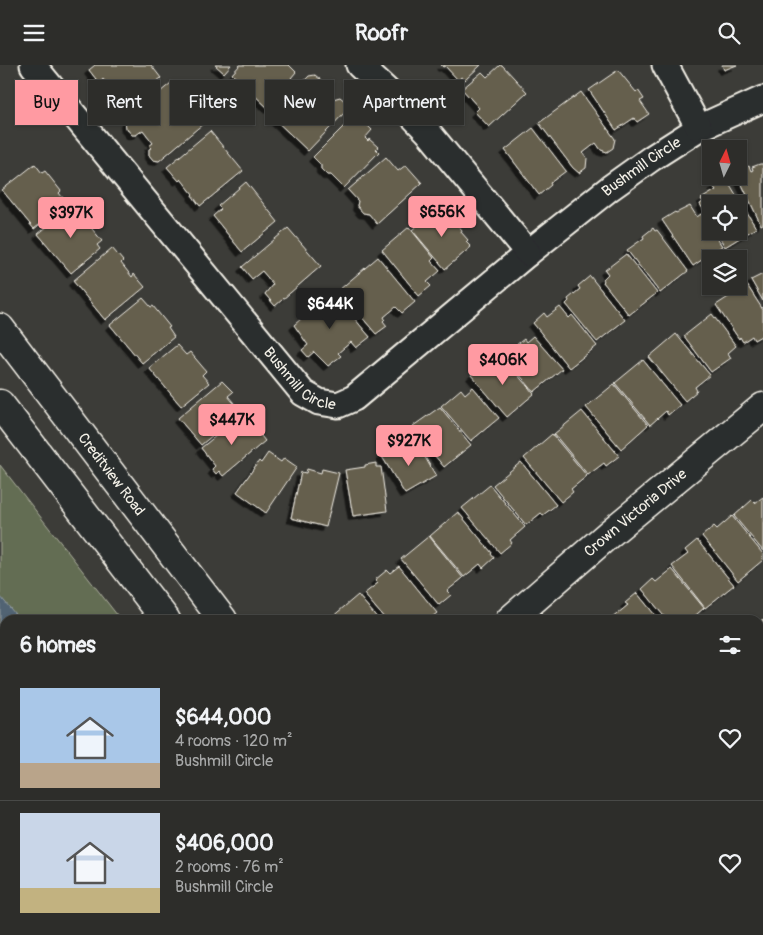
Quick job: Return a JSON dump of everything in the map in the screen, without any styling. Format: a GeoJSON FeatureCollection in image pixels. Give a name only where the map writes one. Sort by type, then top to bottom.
{"type":"FeatureCollection","features":[{"type":"Feature","properties":{"kind":"main road","name":"Creditview Road"},"geometry":{"type":"LineString","coordinates":[[0,329],[219,615]]}},
{"type":"Feature","properties":{"kind":"main road"},"geometry":{"type":"LineString","coordinates":[[0,404],[162,615]]}},
{"type":"Feature","properties":{"kind":"main road","name":"Crown Victoria Drive"},"geometry":{"type":"LineString","coordinates":[[516,615],[609,534],[763,407]]}},
{"type":"Feature","properties":{"kind":"street","name":"Bushmill Circle"},"geometry":{"type":"LineString","coordinates":[[33,65],[303,393],[319,403],[338,405],[354,398],[528,253],[610,188],[699,128],[763,99]]}},
{"type":"Feature","properties":{"kind":"street"},"geometry":{"type":"LineString","coordinates":[[360,65],[428,132],[528,253]]}},
{"type":"Feature","properties":{"kind":"street"},"geometry":{"type":"LineString","coordinates":[[665,65],[699,128]]}},
{"type":"Feature","properties":{"kind":"green space"},"geometry":{"type":"Polygon","coordinates":[[[0,465],[117,615],[0,615],[0,465]]]}},
{"type":"Feature","properties":{"kind":"water"},"geometry":{"type":"Polygon","coordinates":[[[0,596],[16,615],[0,615],[0,596]]]}},
{"type":"Feature","properties":{"kind":"building"},"geometry":{"type":"Polygon","coordinates":[[[95,65],[151,65],[161,78],[158,80],[97,80],[89,70],[95,65]]]}},
{"type":"Feature","properties":{"kind":"building"},"geometry":{"type":"Polygon","coordinates":[[[215,65],[231,65],[224,73],[215,65]]]}},
{"type":"Feature","properties":{"kind":"building"},"geometry":{"type":"Polygon","coordinates":[[[240,65],[289,65],[296,72],[291,78],[293,80],[265,80],[265,105],[255,96],[255,80],[238,80],[232,74],[240,65]]]}},
{"type":"Feature","properties":{"kind":"building"},"geometry":{"type":"Polygon","coordinates":[[[441,65],[481,65],[465,80],[461,77],[458,80],[445,66],[441,65]]]}},
{"type":"Feature","properties":{"kind":"building"},"geometry":{"type":"Polygon","coordinates":[[[502,65],[527,92],[489,127],[475,112],[479,108],[464,91],[464,87],[482,72],[487,77],[502,65]]]}},
{"type":"Feature","properties":{"kind":"building"},"geometry":{"type":"Polygon","coordinates":[[[722,65],[737,65],[724,70],[722,65]]]}},
{"type":"Feature","properties":{"kind":"building"},"geometry":{"type":"Polygon","coordinates":[[[618,70],[636,92],[638,90],[644,99],[640,101],[649,114],[637,122],[634,118],[616,130],[589,90],[618,70]]]}},
{"type":"Feature","properties":{"kind":"building"},"geometry":{"type":"Polygon","coordinates":[[[315,75],[321,80],[305,80],[309,76],[315,75]]]}},
{"type":"Feature","properties":{"kind":"building"},"geometry":{"type":"Polygon","coordinates":[[[170,84],[170,125],[202,125],[159,161],[153,160],[149,155],[149,149],[151,148],[149,146],[153,143],[143,130],[136,135],[132,135],[126,125],[160,125],[160,92],[170,84]]]}},
{"type":"Feature","properties":{"kind":"building"},"geometry":{"type":"Polygon","coordinates":[[[581,92],[615,139],[613,148],[607,152],[601,150],[596,143],[583,153],[587,158],[586,168],[579,173],[573,168],[539,123],[581,92]]]}},
{"type":"Feature","properties":{"kind":"building"},"geometry":{"type":"Polygon","coordinates":[[[340,97],[344,100],[344,113],[334,124],[334,99],[340,97]]]}},
{"type":"Feature","properties":{"kind":"building"},"geometry":{"type":"Polygon","coordinates":[[[281,125],[333,125],[308,151],[281,125]]]}},
{"type":"Feature","properties":{"kind":"building"},"geometry":{"type":"Polygon","coordinates":[[[345,125],[367,125],[372,130],[365,138],[378,147],[376,149],[379,152],[344,188],[331,175],[327,175],[321,169],[321,165],[313,157],[345,125]]]}},
{"type":"Feature","properties":{"kind":"building"},"geometry":{"type":"Polygon","coordinates":[[[533,128],[566,171],[550,183],[551,185],[539,195],[505,150],[533,128]]]}},
{"type":"Feature","properties":{"kind":"building"},"geometry":{"type":"Polygon","coordinates":[[[210,131],[243,171],[200,206],[181,179],[179,181],[167,167],[210,131]]]}},
{"type":"Feature","properties":{"kind":"building"},"geometry":{"type":"Polygon","coordinates":[[[386,157],[398,171],[406,165],[422,183],[377,224],[369,214],[363,213],[357,206],[358,201],[348,190],[386,157]]]}},
{"type":"Feature","properties":{"kind":"building"},"geometry":{"type":"Polygon","coordinates":[[[35,164],[42,173],[45,171],[61,191],[59,193],[67,203],[34,229],[2,190],[35,164]]]}},
{"type":"Feature","properties":{"kind":"building"},"geometry":{"type":"Polygon","coordinates":[[[763,164],[763,224],[761,225],[742,185],[748,185],[748,166],[751,171],[753,170],[752,167],[763,164]]]}},
{"type":"Feature","properties":{"kind":"building"},"geometry":{"type":"Polygon","coordinates":[[[246,182],[278,222],[242,252],[213,216],[221,209],[218,206],[246,182]]]}},
{"type":"Feature","properties":{"kind":"building"},"geometry":{"type":"Polygon","coordinates":[[[730,185],[736,195],[708,195],[716,190],[713,186],[730,185]]]}},
{"type":"Feature","properties":{"kind":"building"},"geometry":{"type":"Polygon","coordinates":[[[690,206],[697,217],[701,214],[702,216],[702,240],[718,240],[722,246],[716,250],[702,250],[702,260],[693,266],[662,220],[690,206]]]}},
{"type":"Feature","properties":{"kind":"building"},"geometry":{"type":"Polygon","coordinates":[[[74,207],[102,241],[97,245],[100,249],[71,273],[38,234],[74,207]]]}},
{"type":"Feature","properties":{"kind":"building"},"geometry":{"type":"Polygon","coordinates":[[[439,207],[462,230],[461,232],[468,240],[466,242],[471,247],[445,269],[412,230],[439,207]]]}},
{"type":"Feature","properties":{"kind":"building"},"geometry":{"type":"Polygon","coordinates":[[[747,213],[756,228],[747,234],[747,213]]]}},
{"type":"Feature","properties":{"kind":"building"},"geometry":{"type":"Polygon","coordinates":[[[409,227],[434,258],[431,261],[440,271],[427,282],[431,286],[419,296],[382,250],[409,227]]]}},
{"type":"Feature","properties":{"kind":"building"},"geometry":{"type":"Polygon","coordinates":[[[288,228],[321,266],[275,306],[265,294],[273,284],[262,271],[252,279],[242,267],[288,228]]]}},
{"type":"Feature","properties":{"kind":"building"},"geometry":{"type":"Polygon","coordinates":[[[653,228],[655,231],[657,230],[688,271],[660,293],[627,250],[644,238],[643,236],[653,228]]]}},
{"type":"Feature","properties":{"kind":"building"},"geometry":{"type":"Polygon","coordinates":[[[721,240],[736,240],[725,247],[721,240]]]}},
{"type":"Feature","properties":{"kind":"building"},"geometry":{"type":"Polygon","coordinates":[[[112,248],[123,261],[121,263],[132,277],[134,274],[145,287],[105,320],[73,281],[112,248]]]}},
{"type":"Feature","properties":{"kind":"building"},"geometry":{"type":"Polygon","coordinates":[[[626,254],[657,293],[629,315],[603,282],[603,279],[608,274],[605,270],[626,254]]]}},
{"type":"Feature","properties":{"kind":"building"},"geometry":{"type":"Polygon","coordinates":[[[378,257],[415,302],[402,313],[396,307],[384,317],[383,321],[387,326],[376,334],[339,290],[378,257]]]}},
{"type":"Feature","properties":{"kind":"building"},"geometry":{"type":"Polygon","coordinates":[[[763,274],[763,301],[751,280],[763,274]]]}},
{"type":"Feature","properties":{"kind":"building"},"geometry":{"type":"Polygon","coordinates":[[[590,276],[625,320],[597,342],[566,304],[569,301],[568,299],[580,289],[578,286],[590,276]]]}},
{"type":"Feature","properties":{"kind":"building"},"geometry":{"type":"Polygon","coordinates":[[[747,285],[763,310],[763,335],[754,340],[752,336],[743,342],[716,305],[732,295],[747,295],[747,285]]]}},
{"type":"Feature","properties":{"kind":"building"},"geometry":{"type":"Polygon","coordinates":[[[332,292],[370,337],[356,348],[351,342],[338,353],[341,356],[328,366],[314,352],[308,357],[302,350],[308,345],[294,325],[332,292]]]}},
{"type":"Feature","properties":{"kind":"building"},"geometry":{"type":"Polygon","coordinates":[[[143,298],[151,307],[153,306],[170,327],[168,328],[174,337],[142,363],[110,325],[143,298]]]}},
{"type":"Feature","properties":{"kind":"building"},"geometry":{"type":"Polygon","coordinates":[[[560,307],[569,318],[572,315],[597,346],[569,368],[533,323],[544,313],[547,317],[560,307]]]}},
{"type":"Feature","properties":{"kind":"building"},"geometry":{"type":"Polygon","coordinates":[[[712,314],[736,346],[728,353],[731,358],[711,372],[684,336],[712,314]]]}},
{"type":"Feature","properties":{"kind":"building"},"geometry":{"type":"Polygon","coordinates":[[[676,334],[710,375],[695,387],[697,391],[685,401],[649,357],[676,334]]]}},
{"type":"Feature","properties":{"kind":"building"},"geometry":{"type":"Polygon","coordinates":[[[533,336],[562,369],[534,392],[503,355],[524,339],[526,342],[533,336]]]}},
{"type":"Feature","properties":{"kind":"building"},"geometry":{"type":"Polygon","coordinates":[[[177,345],[186,355],[190,352],[206,371],[202,375],[209,383],[181,406],[149,368],[177,345]]]}},
{"type":"Feature","properties":{"kind":"building"},"geometry":{"type":"Polygon","coordinates":[[[497,357],[506,367],[509,365],[534,394],[507,417],[471,375],[483,365],[485,368],[497,357]]]}},
{"type":"Feature","properties":{"kind":"building"},"geometry":{"type":"Polygon","coordinates":[[[643,360],[680,405],[668,415],[666,411],[650,425],[615,383],[643,360]]]}},
{"type":"Feature","properties":{"kind":"building"},"geometry":{"type":"Polygon","coordinates":[[[222,381],[233,392],[228,396],[239,409],[237,411],[239,413],[201,445],[178,418],[222,381]]]}},
{"type":"Feature","properties":{"kind":"building"},"geometry":{"type":"Polygon","coordinates":[[[614,384],[648,425],[621,449],[586,407],[614,384]]]}},
{"type":"Feature","properties":{"kind":"building"},"geometry":{"type":"Polygon","coordinates":[[[473,387],[499,418],[471,441],[441,406],[461,389],[465,394],[473,387]]]}},
{"type":"Feature","properties":{"kind":"building"},"geometry":{"type":"Polygon","coordinates":[[[440,407],[471,445],[444,467],[413,429],[413,426],[440,407]]]}},
{"type":"Feature","properties":{"kind":"building"},"geometry":{"type":"Polygon","coordinates":[[[582,411],[619,456],[606,466],[604,463],[588,475],[554,434],[582,411]]]}},
{"type":"Feature","properties":{"kind":"building"},"geometry":{"type":"Polygon","coordinates":[[[238,418],[240,421],[243,418],[253,431],[255,428],[265,441],[223,476],[219,471],[216,474],[212,469],[215,466],[201,448],[238,418]]]}},
{"type":"Feature","properties":{"kind":"building"},"geometry":{"type":"Polygon","coordinates":[[[552,434],[587,476],[571,489],[573,492],[561,502],[524,458],[552,434]]]}},
{"type":"Feature","properties":{"kind":"building"},"geometry":{"type":"Polygon","coordinates":[[[412,443],[415,449],[419,447],[436,476],[405,494],[381,455],[400,444],[404,449],[412,443]]]}},
{"type":"Feature","properties":{"kind":"building"},"geometry":{"type":"Polygon","coordinates":[[[268,453],[281,462],[284,458],[297,467],[266,513],[237,492],[259,461],[261,463],[268,453]]]}},
{"type":"Feature","properties":{"kind":"building"},"geometry":{"type":"Polygon","coordinates":[[[521,462],[556,505],[543,515],[541,513],[526,525],[493,485],[521,462]]]}},
{"type":"Feature","properties":{"kind":"building"},"geometry":{"type":"Polygon","coordinates":[[[376,463],[376,467],[381,467],[387,511],[353,516],[345,470],[376,463]]]}},
{"type":"Feature","properties":{"kind":"building"},"geometry":{"type":"Polygon","coordinates":[[[307,469],[321,473],[322,469],[339,473],[326,527],[291,518],[301,472],[306,473],[307,469]]]}},
{"type":"Feature","properties":{"kind":"building"},"geometry":{"type":"Polygon","coordinates":[[[490,485],[525,527],[510,540],[512,543],[500,553],[462,508],[490,485]]]}},
{"type":"Feature","properties":{"kind":"building"},"geometry":{"type":"Polygon","coordinates":[[[763,497],[763,551],[734,516],[752,500],[755,503],[763,497]]]}},
{"type":"Feature","properties":{"kind":"building"},"geometry":{"type":"Polygon","coordinates":[[[458,512],[492,553],[494,558],[483,568],[480,564],[464,577],[430,536],[458,512]]]}},
{"type":"Feature","properties":{"kind":"building"},"geometry":{"type":"Polygon","coordinates":[[[732,516],[763,554],[763,560],[738,581],[702,536],[714,526],[717,529],[732,516]]]}},
{"type":"Feature","properties":{"kind":"building"},"geometry":{"type":"Polygon","coordinates":[[[429,536],[463,578],[447,591],[451,595],[439,605],[401,559],[429,536]]]}},
{"type":"Feature","properties":{"kind":"building"},"geometry":{"type":"Polygon","coordinates":[[[697,540],[734,585],[705,608],[672,566],[688,554],[685,550],[697,540]]]}},
{"type":"Feature","properties":{"kind":"building"},"geometry":{"type":"Polygon","coordinates":[[[399,566],[437,613],[434,615],[382,615],[364,594],[378,583],[375,580],[387,570],[390,573],[399,566]]]}},
{"type":"Feature","properties":{"kind":"building"},"geometry":{"type":"Polygon","coordinates":[[[672,569],[704,608],[696,615],[663,615],[642,589],[653,579],[656,582],[672,569]]]}},
{"type":"Feature","properties":{"kind":"building"},"geometry":{"type":"Polygon","coordinates":[[[637,593],[655,615],[616,615],[628,605],[625,603],[637,593]]]}},
{"type":"Feature","properties":{"kind":"building"},"geometry":{"type":"Polygon","coordinates":[[[358,595],[375,615],[335,615],[358,595]]]}}]}
